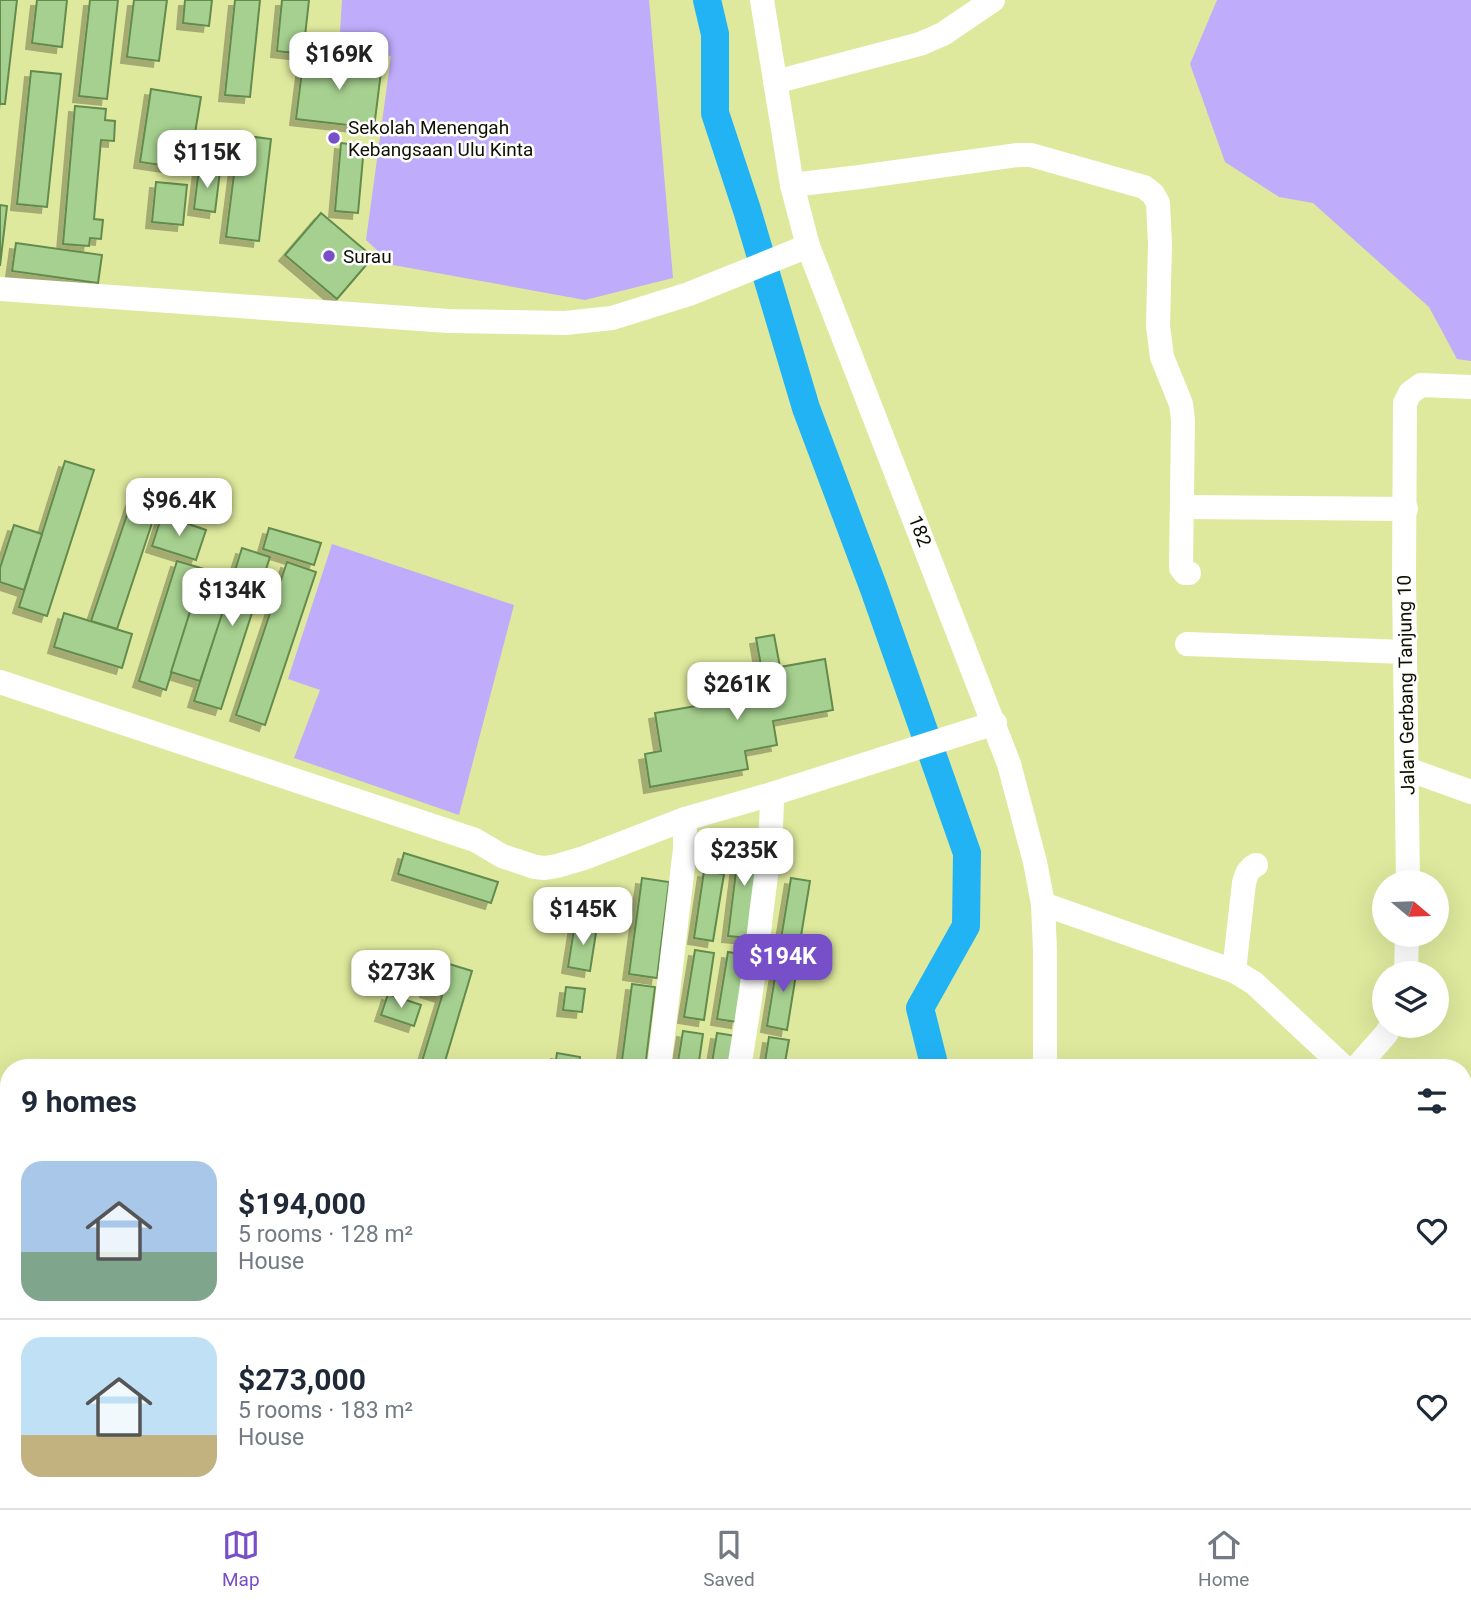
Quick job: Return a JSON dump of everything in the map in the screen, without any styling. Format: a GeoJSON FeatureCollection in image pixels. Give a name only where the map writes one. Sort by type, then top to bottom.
{"type":"FeatureCollection","features":[{"type":"Feature","properties":{"kind":"street","name":"182"},"geometry":{"type":"LineString","coordinates":[[762,0],[793,185],[808,246],[995,723],[1016,788],[1043,904],[1045,1059]]}},
{"type":"Feature","properties":{"kind":"street"},"geometry":{"type":"LineString","coordinates":[[775,82],[920,44],[943,34],[993,0]]}},
{"type":"Feature","properties":{"kind":"street"},"geometry":{"type":"LineString","coordinates":[[793,185],[1031,155],[1144,187],[1153,194],[1157,203],[1160,244],[1158,326],[1162,357],[1181,404],[1183,419],[1181,568],[1185,573],[1189,573]]}},
{"type":"Feature","properties":{"kind":"street"},"geometry":{"type":"LineString","coordinates":[[0,289],[448,321],[565,323],[612,318],[701,290],[808,246]]}},
{"type":"Feature","properties":{"kind":"street","name":"Jalan Gerbang Tanjung 10"},"geometry":{"type":"LineString","coordinates":[[1408,870],[1404,580],[1405,404],[1410,393],[1421,385],[1471,387]]}},
{"type":"Feature","properties":{"kind":"street"},"geometry":{"type":"LineString","coordinates":[[1182,507],[1406,509]]}},
{"type":"Feature","properties":{"kind":"street"},"geometry":{"type":"LineString","coordinates":[[1187,644],[1405,652]]}},
{"type":"Feature","properties":{"kind":"street"},"geometry":{"type":"LineString","coordinates":[[0,682],[475,840],[502,856],[545,868],[584,858],[685,819],[995,723]]}},
{"type":"Feature","properties":{"kind":"street"},"geometry":{"type":"LineString","coordinates":[[1407,769],[1471,792]]}},
{"type":"Feature","properties":{"kind":"street"},"geometry":{"type":"LineString","coordinates":[[740,1059],[766,881],[772,794]]}},
{"type":"Feature","properties":{"kind":"street"},"geometry":{"type":"LineString","coordinates":[[660,1059],[683,862],[685,819]]}},
{"type":"Feature","properties":{"kind":"street"},"geometry":{"type":"LineString","coordinates":[[1234,971],[1244,883],[1246,874],[1256,865]]}},
{"type":"Feature","properties":{"kind":"street"},"geometry":{"type":"LineString","coordinates":[[1043,904],[1234,971],[1254,983],[1335,1059]]}},
{"type":"Feature","properties":{"kind":"street"},"geometry":{"type":"LineString","coordinates":[[1364,1059],[1382,1038]]}},
{"type":"Feature","properties":{"kind":"shaded area"},"geometry":{"type":"Polygon","coordinates":[[[342,0],[649,0],[673,278],[585,300],[393,265],[366,240],[391,56],[339,48],[342,0]]]}},
{"type":"Feature","properties":{"kind":"shaded area"},"geometry":{"type":"Polygon","coordinates":[[[1217,0],[1471,0],[1471,361],[1457,359],[1429,307],[1313,203],[1279,197],[1225,162],[1190,64],[1217,0]]]}},
{"type":"Feature","properties":{"kind":"shaded area"},"geometry":{"type":"Polygon","coordinates":[[[332,544],[514,605],[459,815],[294,758],[320,690],[288,679],[332,544]]]}},
{"type":"Feature","properties":{"kind":"building"},"geometry":{"type":"Polygon","coordinates":[[[0,0],[17,0],[5,104],[0,104],[0,0]]]}},
{"type":"Feature","properties":{"kind":"building"},"geometry":{"type":"Polygon","coordinates":[[[37,0],[67,0],[62,47],[32,43],[37,0]]]}},
{"type":"Feature","properties":{"kind":"building"},"geometry":{"type":"Polygon","coordinates":[[[90,0],[118,0],[107,99],[79,96],[90,0]]]}},
{"type":"Feature","properties":{"kind":"building"},"geometry":{"type":"Polygon","coordinates":[[[134,0],[167,0],[159,61],[127,57],[134,0]]]}},
{"type":"Feature","properties":{"kind":"building"},"geometry":{"type":"Polygon","coordinates":[[[185,0],[212,0],[209,26],[183,23],[185,0]]]}},
{"type":"Feature","properties":{"kind":"building"},"geometry":{"type":"Polygon","coordinates":[[[235,0],[260,0],[250,97],[225,95],[235,0]]]}},
{"type":"Feature","properties":{"kind":"building"},"geometry":{"type":"Polygon","coordinates":[[[282,0],[309,0],[303,54],[277,51],[282,0]]]}},
{"type":"Feature","properties":{"kind":"building"},"geometry":{"type":"Polygon","coordinates":[[[304,55],[382,64],[374,128],[296,119],[304,55]]]}},
{"type":"Feature","properties":{"kind":"building"},"geometry":{"type":"Polygon","coordinates":[[[31,71],[61,74],[47,207],[17,204],[31,71]]]}},
{"type":"Feature","properties":{"kind":"building"},"geometry":{"type":"Polygon","coordinates":[[[151,89],[201,97],[189,169],[140,162],[151,89]]]}},
{"type":"Feature","properties":{"kind":"building"},"geometry":{"type":"Polygon","coordinates":[[[75,106],[106,109],[105,120],[115,121],[114,141],[101,140],[94,219],[103,220],[101,239],[90,238],[89,246],[63,244],[75,106]]]}},
{"type":"Feature","properties":{"kind":"building"},"geometry":{"type":"Polygon","coordinates":[[[239,135],[271,139],[259,241],[226,237],[239,135]]]}},
{"type":"Feature","properties":{"kind":"building"},"geometry":{"type":"Polygon","coordinates":[[[341,143],[364,146],[358,213],[335,211],[341,143]]]}},
{"type":"Feature","properties":{"kind":"building"},"geometry":{"type":"Polygon","coordinates":[[[199,168],[220,171],[215,212],[194,209],[199,168]]]}},
{"type":"Feature","properties":{"kind":"building"},"geometry":{"type":"Polygon","coordinates":[[[156,182],[187,185],[183,225],[152,222],[156,182]]]}},
{"type":"Feature","properties":{"kind":"building"},"geometry":{"type":"Polygon","coordinates":[[[0,205],[7,206],[0,266],[0,205]]]}},
{"type":"Feature","properties":{"kind":"building","name":"Surau"},"geometry":{"type":"Polygon","coordinates":[[[321,213],[373,257],[337,299],[285,255],[321,213]]]}},
{"type":"Feature","properties":{"kind":"building"},"geometry":{"type":"Polygon","coordinates":[[[16,243],[102,255],[98,283],[12,271],[16,243]]]}},
{"type":"Feature","properties":{"kind":"building"},"geometry":{"type":"Polygon","coordinates":[[[65,461],[94,470],[47,616],[19,607],[65,461]]]}},
{"type":"Feature","properties":{"kind":"building"},"geometry":{"type":"Polygon","coordinates":[[[132,500],[157,508],[117,629],[91,621],[132,500]]]}},
{"type":"Feature","properties":{"kind":"building"},"geometry":{"type":"Polygon","coordinates":[[[162,515],[206,530],[196,560],[152,546],[162,515]]]}},
{"type":"Feature","properties":{"kind":"building"},"geometry":{"type":"Polygon","coordinates":[[[14,525],[42,534],[24,590],[0,582],[0,568],[14,525]]]}},
{"type":"Feature","properties":{"kind":"building"},"geometry":{"type":"Polygon","coordinates":[[[269,528],[321,543],[314,565],[263,549],[269,528]]]}},
{"type":"Feature","properties":{"kind":"building"},"geometry":{"type":"Polygon","coordinates":[[[242,548],[270,557],[221,709],[194,701],[242,548]]]}},
{"type":"Feature","properties":{"kind":"building"},"geometry":{"type":"Polygon","coordinates":[[[177,561],[204,569],[166,690],[139,681],[177,561]]]}},
{"type":"Feature","properties":{"kind":"building"},"geometry":{"type":"Polygon","coordinates":[[[287,562],[316,572],[265,725],[236,715],[287,562]]]}},
{"type":"Feature","properties":{"kind":"building"},"geometry":{"type":"Polygon","coordinates":[[[193,602],[223,611],[200,681],[171,672],[193,602]]]}},
{"type":"Feature","properties":{"kind":"building"},"geometry":{"type":"Polygon","coordinates":[[[64,613],[132,634],[122,668],[54,647],[64,613]]]}},
{"type":"Feature","properties":{"kind":"building"},"geometry":{"type":"Polygon","coordinates":[[[774,635],[780,667],[825,659],[833,710],[773,721],[777,745],[745,751],[748,769],[650,787],[645,754],[661,751],[655,713],[766,694],[756,638],[774,635]]]}},
{"type":"Feature","properties":{"kind":"building"},"geometry":{"type":"Polygon","coordinates":[[[740,839],[761,841],[749,938],[728,936],[740,839]]]}},
{"type":"Feature","properties":{"kind":"building"},"geometry":{"type":"Polygon","coordinates":[[[404,853],[498,882],[491,903],[398,874],[404,853]]]}},
{"type":"Feature","properties":{"kind":"building"},"geometry":{"type":"Polygon","coordinates":[[[704,871],[724,874],[713,941],[694,938],[704,871]]]}},
{"type":"Feature","properties":{"kind":"building"},"geometry":{"type":"Polygon","coordinates":[[[642,878],[669,882],[657,978],[629,974],[642,878]]]}},
{"type":"Feature","properties":{"kind":"building"},"geometry":{"type":"Polygon","coordinates":[[[791,878],[810,881],[799,948],[780,945],[791,878]]]}},
{"type":"Feature","properties":{"kind":"building"},"geometry":{"type":"Polygon","coordinates":[[[575,923],[597,926],[590,971],[568,967],[575,923]]]}},
{"type":"Feature","properties":{"kind":"building"},"geometry":{"type":"Polygon","coordinates":[[[695,950],[714,953],[704,1020],[684,1017],[695,950]]]}},
{"type":"Feature","properties":{"kind":"building"},"geometry":{"type":"Polygon","coordinates":[[[728,952],[748,955],[737,1022],[717,1019],[728,952]]]}},
{"type":"Feature","properties":{"kind":"building"},"geometry":{"type":"Polygon","coordinates":[[[778,959],[798,962],[787,1030],[767,1026],[778,959]]]}},
{"type":"Feature","properties":{"kind":"building"},"geometry":{"type":"Polygon","coordinates":[[[436,960],[472,971],[446,1059],[423,1059],[442,996],[426,991],[436,960]]]}},
{"type":"Feature","properties":{"kind":"building"},"geometry":{"type":"Polygon","coordinates":[[[632,984],[655,987],[646,1059],[622,1059],[632,984]]]}},
{"type":"Feature","properties":{"kind":"building"},"geometry":{"type":"Polygon","coordinates":[[[566,987],[585,989],[582,1012],[563,1010],[566,987]]]}},
{"type":"Feature","properties":{"kind":"building"},"geometry":{"type":"Polygon","coordinates":[[[388,994],[421,1005],[414,1026],[381,1015],[388,994]]]}},
{"type":"Feature","properties":{"kind":"building"},"geometry":{"type":"Polygon","coordinates":[[[683,1031],[703,1034],[699,1059],[678,1059],[683,1031]]]}},
{"type":"Feature","properties":{"kind":"building"},"geometry":{"type":"Polygon","coordinates":[[[717,1033],[736,1036],[732,1059],[713,1059],[717,1033]]]}},
{"type":"Feature","properties":{"kind":"building"},"geometry":{"type":"Polygon","coordinates":[[[769,1037],[789,1040],[786,1059],[765,1059],[769,1037]]]}},
{"type":"Feature","properties":{"kind":"building"},"geometry":{"type":"Polygon","coordinates":[[[557,1053],[580,1057],[580,1059],[556,1059],[557,1053]]]}},
{"type":"Feature","properties":{"kind":"waterway"},"geometry":{"type":"LineString","coordinates":[[707,0],[715,34],[715,113],[806,408],[874,589],[967,853],[966,926],[920,1008],[933,1059]]}},
{"type":"Feature","properties":{"kind":"place","name":"Sekolah Menengah Kebangsaan Ulu Kinta"},"geometry":{"type":"Point","coordinates":[334,138]}},
{"type":"Feature","properties":{"kind":"place","name":"Surau"},"geometry":{"type":"Point","coordinates":[329,256]}}]}
